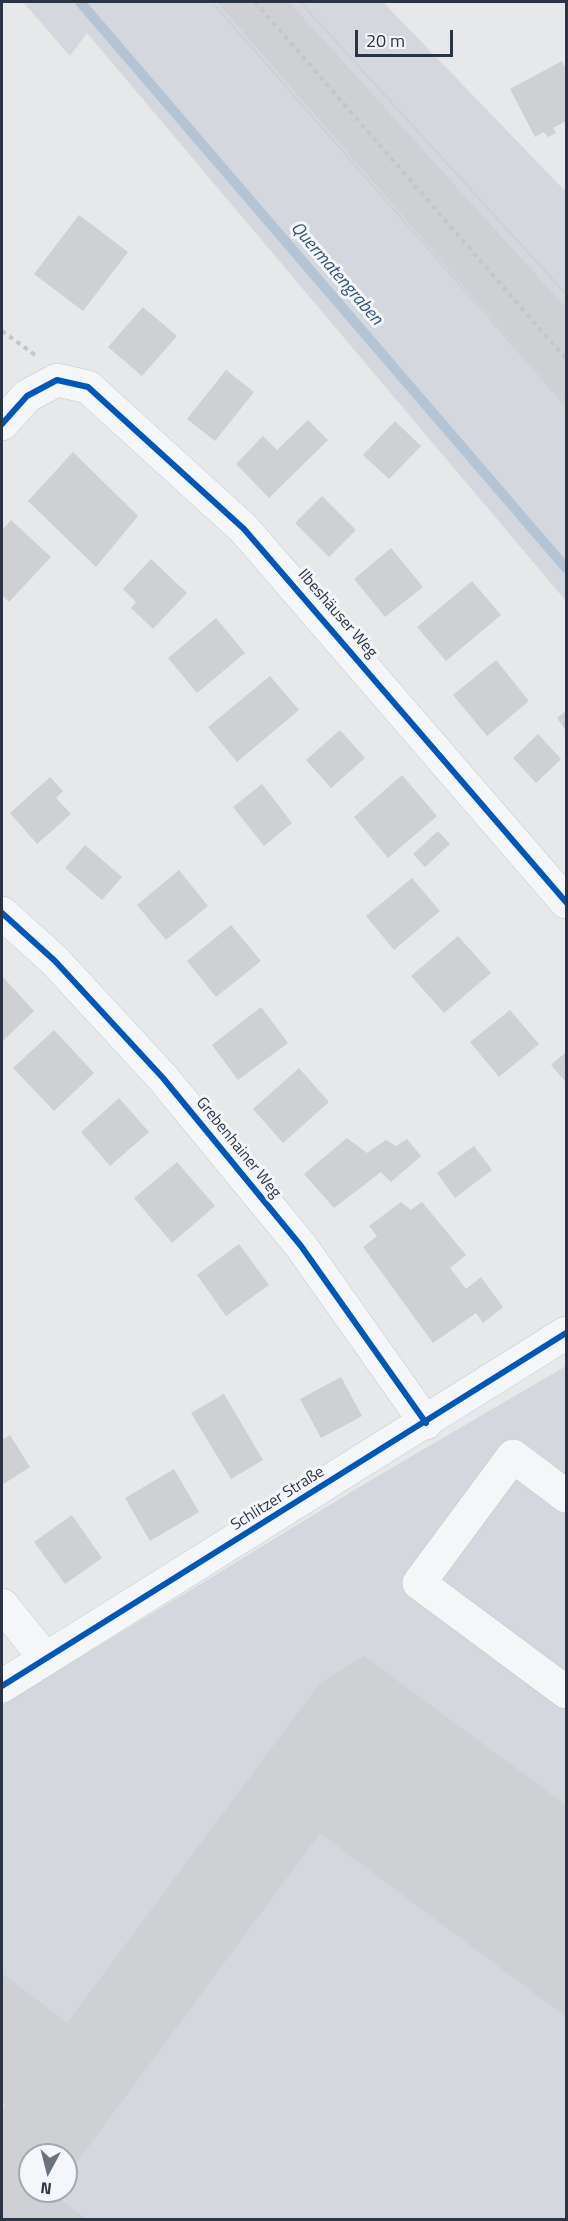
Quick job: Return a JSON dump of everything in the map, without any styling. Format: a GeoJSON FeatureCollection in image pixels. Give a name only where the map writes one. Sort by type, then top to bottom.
{"type":"FeatureCollection","features":[{"type":"Feature","properties":{"kind":"street","name":"Ilbeshäuser Weg"},"geometry":{"type":"LineString","coordinates":[[2,424],[27,396],[57,380],[88,387],[244,529],[567,902]]}},
{"type":"Feature","properties":{"kind":"street","name":"Grebenhainer Weg"},"geometry":{"type":"LineString","coordinates":[[2,913],[55,961],[163,1078],[301,1246],[426,1423]]}},
{"type":"Feature","properties":{"kind":"street","name":"Schlitzer Straße"},"geometry":{"type":"LineString","coordinates":[[2,1686],[567,1333]]}},
{"type":"Feature","properties":{"kind":"street"},"geometry":{"type":"LineString","coordinates":[[567,1496],[513,1456],[419,1583],[567,1692]]}},
{"type":"Feature","properties":{"kind":"street"},"geometry":{"type":"LineString","coordinates":[[2,1605],[45,1658]]}},
{"type":"Feature","properties":{"kind":"path"},"geometry":{"type":"LineString","coordinates":[[255,2],[567,359]]}},
{"type":"Feature","properties":{"kind":"shaded area"},"geometry":{"type":"Polygon","coordinates":[[[23,2],[383,2],[566,192],[566,601],[87,33],[70,56],[23,2]]]}},
{"type":"Feature","properties":{"kind":"shaded area"},"geometry":{"type":"Polygon","coordinates":[[[566,1366],[566,2219],[2,2220],[2,1705],[366,1483],[566,1366]]]}},
{"type":"Feature","properties":{"kind":"building"},"geometry":{"type":"Polygon","coordinates":[[[217,2],[289,2],[566,308],[566,404],[217,2]]]}},
{"type":"Feature","properties":{"kind":"building"},"geometry":{"type":"Polygon","coordinates":[[[562,61],[566,69],[566,121],[553,128],[556,133],[548,137],[544,132],[535,137],[510,89],[562,61]]]}},
{"type":"Feature","properties":{"kind":"building"},"geometry":{"type":"Polygon","coordinates":[[[79,215],[128,252],[83,311],[34,274],[79,215]]]}},
{"type":"Feature","properties":{"kind":"building"},"geometry":{"type":"Polygon","coordinates":[[[143,307],[177,336],[142,376],[108,347],[143,307]]]}},
{"type":"Feature","properties":{"kind":"building"},"geometry":{"type":"Polygon","coordinates":[[[226,370],[254,392],[215,441],[187,419],[226,370]]]}},
{"type":"Feature","properties":{"kind":"building"},"geometry":{"type":"Polygon","coordinates":[[[308,420],[328,440],[269,498],[236,464],[263,436],[277,450],[308,420]]]}},
{"type":"Feature","properties":{"kind":"building"},"geometry":{"type":"Polygon","coordinates":[[[395,421],[421,446],[389,479],[363,455],[395,421]]]}},
{"type":"Feature","properties":{"kind":"building"},"geometry":{"type":"Polygon","coordinates":[[[73,452],[138,516],[96,567],[28,501],[73,452]]]}},
{"type":"Feature","properties":{"kind":"building"},"geometry":{"type":"Polygon","coordinates":[[[322,496],[356,530],[329,557],[295,523],[322,496]]]}},
{"type":"Feature","properties":{"kind":"building"},"geometry":{"type":"Polygon","coordinates":[[[11,520],[51,557],[9,602],[2,595],[2,530],[11,520]]]}},
{"type":"Feature","properties":{"kind":"building"},"geometry":{"type":"Polygon","coordinates":[[[391,548],[423,587],[385,617],[354,579],[391,548]]]}},
{"type":"Feature","properties":{"kind":"building"},"geometry":{"type":"Polygon","coordinates":[[[151,559],[187,593],[153,629],[131,608],[136,602],[123,589],[151,559]]]}},
{"type":"Feature","properties":{"kind":"building"},"geometry":{"type":"Polygon","coordinates":[[[472,581],[501,615],[446,661],[417,627],[472,581]]]}},
{"type":"Feature","properties":{"kind":"building"},"geometry":{"type":"Polygon","coordinates":[[[216,618],[245,653],[197,693],[168,658],[216,618]]]}},
{"type":"Feature","properties":{"kind":"building"},"geometry":{"type":"Polygon","coordinates":[[[496,660],[529,701],[487,736],[453,695],[496,660]]]}},
{"type":"Feature","properties":{"kind":"building"},"geometry":{"type":"Polygon","coordinates":[[[270,676],[299,710],[237,762],[208,727],[270,676]]]}},
{"type":"Feature","properties":{"kind":"building"},"geometry":{"type":"Polygon","coordinates":[[[566,711],[566,731],[557,718],[566,711]]]}},
{"type":"Feature","properties":{"kind":"building"},"geometry":{"type":"Polygon","coordinates":[[[340,730],[365,758],[331,788],[306,760],[340,730]]]}},
{"type":"Feature","properties":{"kind":"building"},"geometry":{"type":"Polygon","coordinates":[[[538,734],[561,759],[536,783],[513,758],[538,734]]]}},
{"type":"Feature","properties":{"kind":"building"},"geometry":{"type":"Polygon","coordinates":[[[402,775],[437,816],[388,858],[354,817],[402,775]]]}},
{"type":"Feature","properties":{"kind":"building"},"geometry":{"type":"Polygon","coordinates":[[[50,777],[63,791],[56,798],[71,814],[37,844],[10,813],[50,777]]]}},
{"type":"Feature","properties":{"kind":"building"},"geometry":{"type":"Polygon","coordinates":[[[262,784],[292,823],[264,846],[233,807],[262,784]]]}},
{"type":"Feature","properties":{"kind":"building"},"geometry":{"type":"Polygon","coordinates":[[[438,831],[450,844],[425,867],[413,854],[438,831]]]}},
{"type":"Feature","properties":{"kind":"building"},"geometry":{"type":"Polygon","coordinates":[[[85,845],[122,877],[102,900],[65,868],[85,845]]]}},
{"type":"Feature","properties":{"kind":"building"},"geometry":{"type":"Polygon","coordinates":[[[179,870],[208,906],[166,940],[137,905],[179,870]]]}},
{"type":"Feature","properties":{"kind":"building"},"geometry":{"type":"Polygon","coordinates":[[[412,878],[440,911],[394,950],[366,916],[412,878]]]}},
{"type":"Feature","properties":{"kind":"building"},"geometry":{"type":"Polygon","coordinates":[[[231,925],[261,961],[216,997],[187,961],[231,925]]]}},
{"type":"Feature","properties":{"kind":"building"},"geometry":{"type":"Polygon","coordinates":[[[458,936],[491,973],[444,1013],[411,976],[458,936]]]}},
{"type":"Feature","properties":{"kind":"building"},"geometry":{"type":"Polygon","coordinates":[[[2,976],[34,1011],[2,1042],[2,976]]]}},
{"type":"Feature","properties":{"kind":"building"},"geometry":{"type":"Polygon","coordinates":[[[261,1007],[288,1043],[238,1080],[212,1045],[261,1007]]]}},
{"type":"Feature","properties":{"kind":"building"},"geometry":{"type":"Polygon","coordinates":[[[510,1010],[539,1044],[499,1077],[470,1042],[510,1010]]]}},
{"type":"Feature","properties":{"kind":"building"},"geometry":{"type":"Polygon","coordinates":[[[54,1030],[94,1073],[54,1111],[13,1068],[54,1030]]]}},
{"type":"Feature","properties":{"kind":"building"},"geometry":{"type":"Polygon","coordinates":[[[566,1052],[566,1082],[551,1065],[566,1052]]]}},
{"type":"Feature","properties":{"kind":"building"},"geometry":{"type":"Polygon","coordinates":[[[299,1068],[329,1102],[283,1143],[253,1109],[299,1068]]]}},
{"type":"Feature","properties":{"kind":"building"},"geometry":{"type":"Polygon","coordinates":[[[119,1098],[149,1132],[110,1166],[81,1132],[119,1098]]]}},
{"type":"Feature","properties":{"kind":"building"},"geometry":{"type":"Polygon","coordinates":[[[347,1138],[367,1153],[386,1140],[396,1146],[407,1139],[421,1156],[391,1182],[381,1172],[334,1208],[304,1174],[347,1138]]]}},
{"type":"Feature","properties":{"kind":"building"},"geometry":{"type":"Polygon","coordinates":[[[474,1146],[492,1170],[455,1198],[437,1173],[474,1146]]]}},
{"type":"Feature","properties":{"kind":"building"},"geometry":{"type":"Polygon","coordinates":[[[177,1162],[215,1206],[172,1243],[134,1198],[177,1162]]]}},
{"type":"Feature","properties":{"kind":"building"},"geometry":{"type":"Polygon","coordinates":[[[401,1202],[411,1210],[422,1202],[466,1255],[450,1268],[466,1289],[481,1277],[503,1307],[483,1323],[476,1313],[433,1343],[363,1247],[377,1236],[369,1226],[401,1202]]]}},
{"type":"Feature","properties":{"kind":"building"},"geometry":{"type":"Polygon","coordinates":[[[239,1244],[269,1285],[226,1316],[197,1275],[239,1244]]]}},
{"type":"Feature","properties":{"kind":"building"},"geometry":{"type":"Polygon","coordinates":[[[341,1377],[362,1416],[321,1438],[300,1399],[341,1377]]]}},
{"type":"Feature","properties":{"kind":"building"},"geometry":{"type":"Polygon","coordinates":[[[224,1394],[263,1460],[231,1479],[191,1413],[224,1394]]]}},
{"type":"Feature","properties":{"kind":"building"},"geometry":{"type":"Polygon","coordinates":[[[10,1435],[30,1467],[2,1485],[2,1440],[10,1435]]]}},
{"type":"Feature","properties":{"kind":"building"},"geometry":{"type":"Polygon","coordinates":[[[174,1469],[199,1512],[150,1541],[125,1498],[174,1469]]]}},
{"type":"Feature","properties":{"kind":"building"},"geometry":{"type":"Polygon","coordinates":[[[72,1515],[102,1558],[65,1584],[34,1542],[72,1515]]]}},
{"type":"Feature","properties":{"kind":"building"},"geometry":{"type":"Polygon","coordinates":[[[364,1656],[566,1805],[566,2017],[320,1833],[78,2161],[78,2143],[18,2143],[18,2203],[65,2203],[88,2220],[2,2220],[2,2112],[6,2106],[2,2102],[2,1973],[67,2023],[320,1683],[364,1656]]]}},
{"type":"Feature","properties":{"kind":"waterway","name":"Quermatengraben"},"geometry":{"type":"LineString","coordinates":[[80,2],[566,568]]}},
{"type":"Feature","properties":{"kind":"tram line"},"geometry":{"type":"LineString","coordinates":[[212,2],[566,406]]}},
{"type":"Feature","properties":{"kind":"tram line"},"geometry":{"type":"LineString","coordinates":[[300,2],[566,294]]}},
{"type":"Feature","properties":{"kind":"cycle path"},"geometry":{"type":"LineString","coordinates":[[2,424],[27,396],[57,380],[88,387],[244,529],[566,902]]}},
{"type":"Feature","properties":{"kind":"cycle path"},"geometry":{"type":"LineString","coordinates":[[2,913],[55,961],[163,1078],[301,1246],[426,1423]]}},
{"type":"Feature","properties":{"kind":"cycle path"},"geometry":{"type":"LineString","coordinates":[[2,1686],[566,1333]]}}]}
